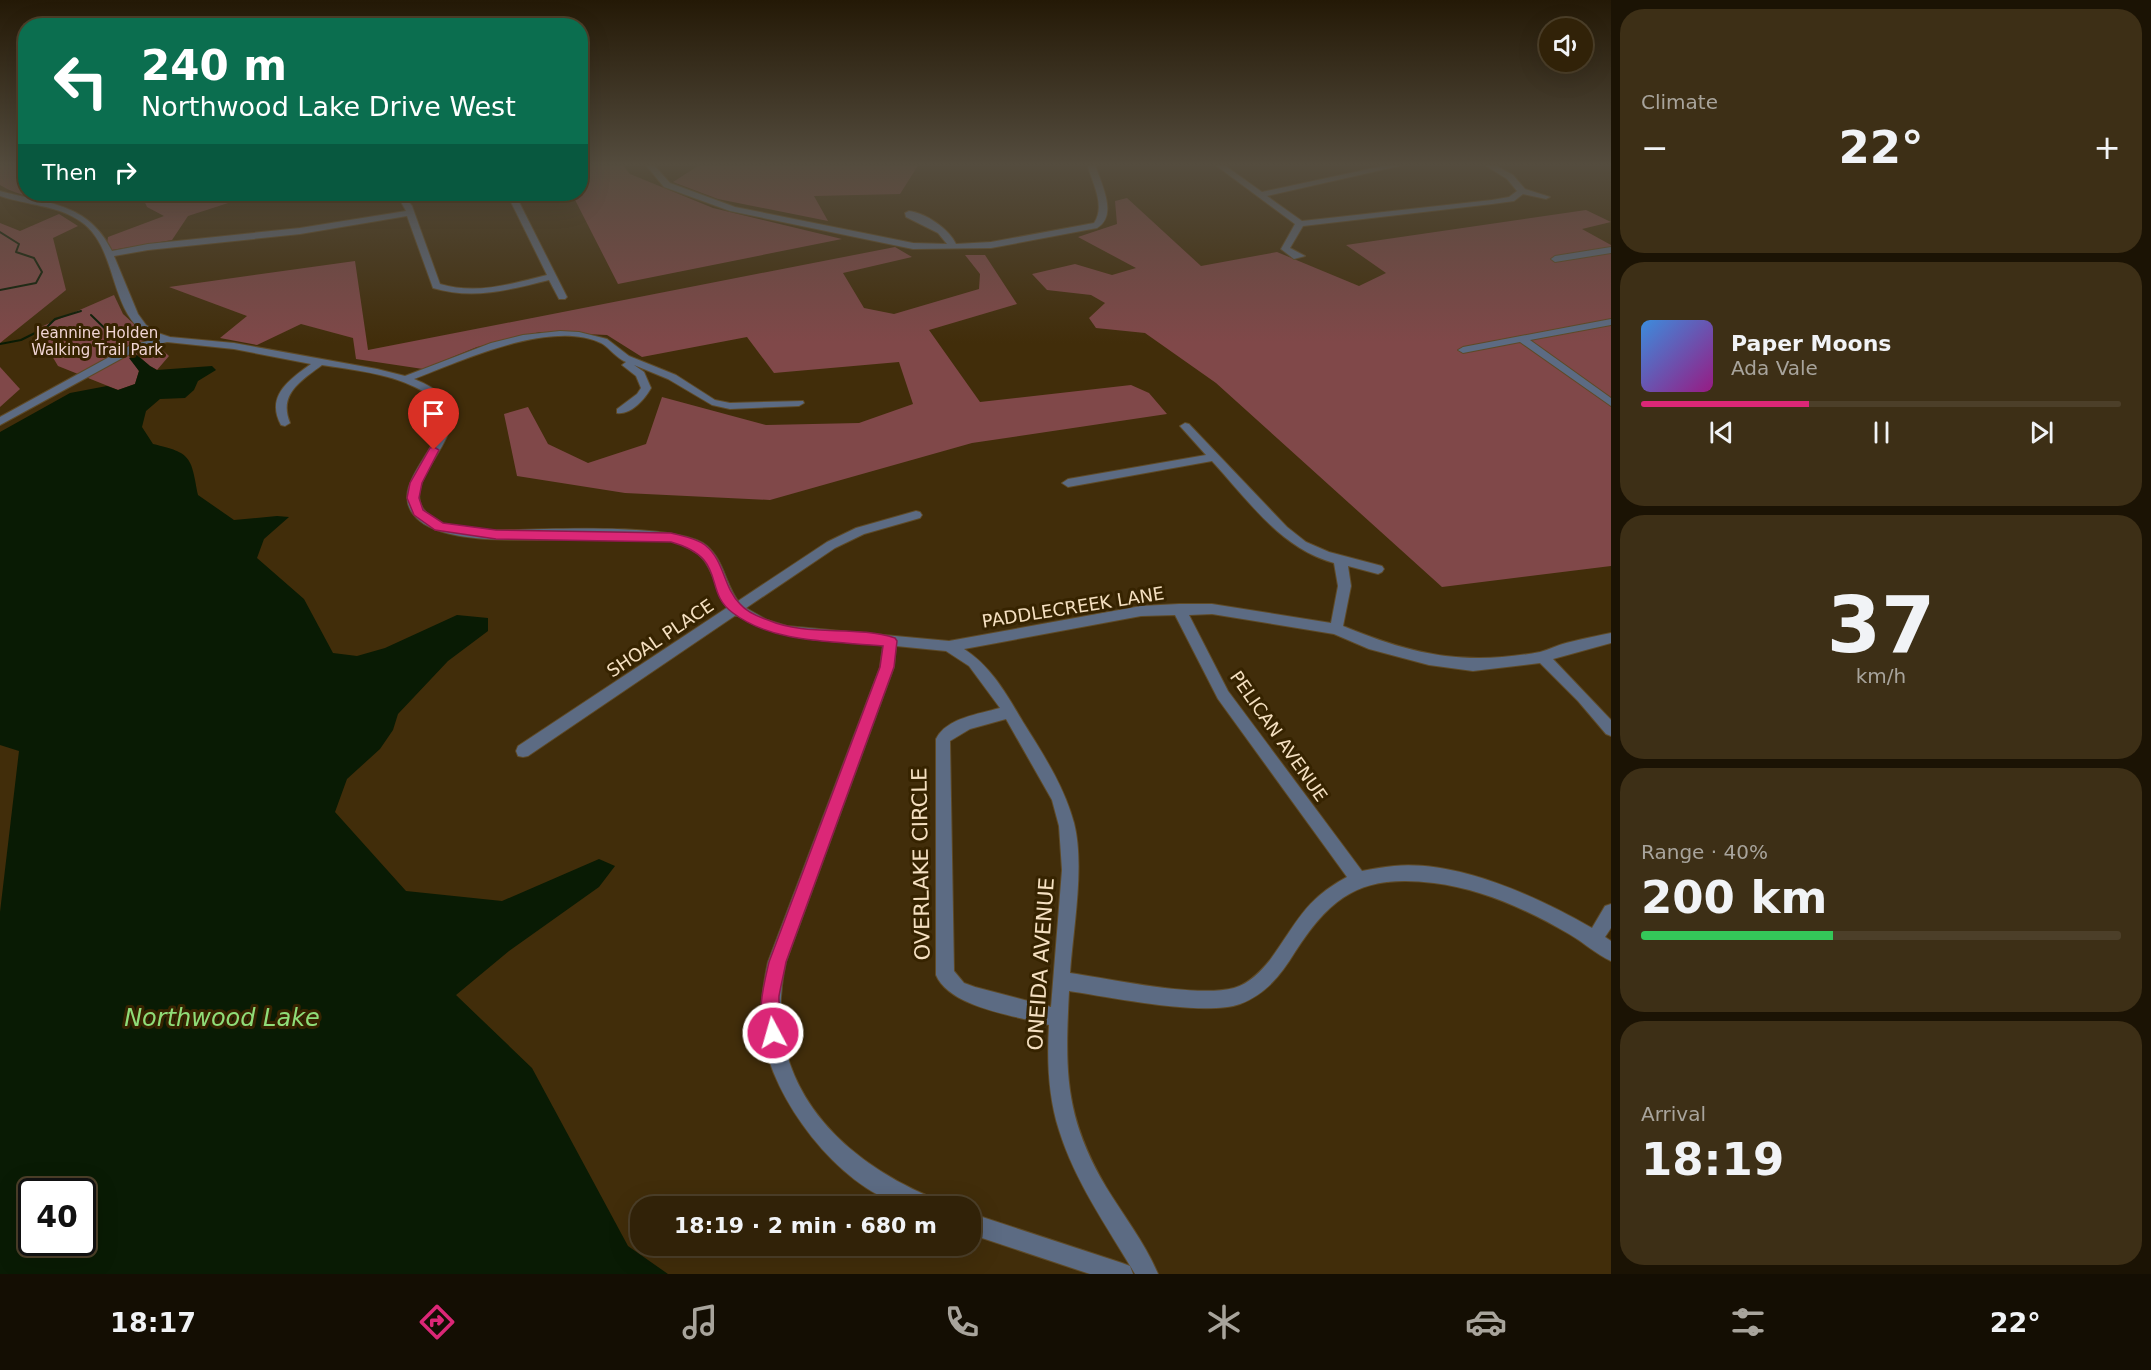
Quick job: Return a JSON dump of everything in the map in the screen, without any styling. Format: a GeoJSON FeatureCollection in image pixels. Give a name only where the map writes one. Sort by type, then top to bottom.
{"type":"FeatureCollection","features":[{"type":"Feature","properties":{"kind":"street"},"geometry":{"type":"LineString","coordinates":[[88,223],[95,230],[108,254],[136,318],[146,330],[157,336],[234,346],[320,362],[406,380],[434,393],[442,402],[447,414],[444,433],[413,490],[414,505],[418,512],[431,523],[450,529],[485,534],[671,537],[701,548],[714,562],[728,597],[736,609]]}},
{"type":"Feature","properties":{"kind":"street"},"geometry":{"type":"LineString","coordinates":[[108,254],[345,223]]}},
{"type":"Feature","properties":{"kind":"street"},"geometry":{"type":"LineString","coordinates":[[414,223],[436,286],[448,291],[474,292],[552,277]]}},
{"type":"Feature","properties":{"kind":"street"},"geometry":{"type":"LineString","coordinates":[[526,223],[561,297]]}},
{"type":"Feature","properties":{"kind":"street"},"geometry":{"type":"LineString","coordinates":[[799,223],[913,246],[953,248],[991,245],[1098,223]]}},
{"type":"Feature","properties":{"kind":"street"},"geometry":{"type":"LineString","coordinates":[[928,223],[950,238],[953,248]]}},
{"type":"Feature","properties":{"kind":"street"},"geometry":{"type":"LineString","coordinates":[[1301,256],[1293,256],[1285,249],[1293,232],[1300,224],[1305,223]]}},
{"type":"Feature","properties":{"kind":"street"},"geometry":{"type":"LineString","coordinates":[[1555,259],[1611,250]]}},
{"type":"Feature","properties":{"kind":"street"},"geometry":{"type":"LineString","coordinates":[[1463,350],[1611,322]]}},
{"type":"Feature","properties":{"kind":"street"},"geometry":{"type":"LineString","coordinates":[[135,347],[146,330]]}},
{"type":"Feature","properties":{"kind":"street"},"geometry":{"type":"LineString","coordinates":[[406,380],[494,345],[541,335],[561,334],[597,338],[632,362],[673,377],[712,402],[730,406],[799,403]]}},
{"type":"Feature","properties":{"kind":"street"},"geometry":{"type":"LineString","coordinates":[[0,422],[157,336]]}},
{"type":"Feature","properties":{"kind":"street"},"geometry":{"type":"LineString","coordinates":[[135,347],[170,339]]}},
{"type":"Feature","properties":{"kind":"street"},"geometry":{"type":"LineString","coordinates":[[1522,339],[1611,403]]}},
{"type":"Feature","properties":{"kind":"street"},"geometry":{"type":"LineString","coordinates":[[620,354],[625,364],[640,374],[646,388],[641,396],[621,411]]}},
{"type":"Feature","properties":{"kind":"street"},"geometry":{"type":"LineString","coordinates":[[285,423],[279,414],[279,402],[292,385],[320,362]]}},
{"type":"Feature","properties":{"kind":"street"},"geometry":{"type":"LineString","coordinates":[[1185,426],[1283,530],[1302,545],[1340,561],[1378,569]]}},
{"type":"Feature","properties":{"kind":"street"},"geometry":{"type":"LineString","coordinates":[[1068,483],[1216,457]]}},
{"type":"Feature","properties":{"kind":"street","name":"SHOAL PLACE"},"geometry":{"type":"LineString","coordinates":[[523,751],[831,545],[860,531],[916,515]]}},
{"type":"Feature","properties":{"kind":"street"},"geometry":{"type":"LineString","coordinates":[[1336,629],[1346,586],[1345,574],[1340,561]]}},
{"type":"Feature","properties":{"kind":"street","name":"PADDLECREEK LANE"},"geometry":{"type":"LineString","coordinates":[[736,609],[763,624],[787,631],[949,646],[1141,611],[1212,609],[1336,629],[1387,649],[1429,660],[1459,664],[1500,663],[1543,657],[1567,648],[1611,638]]}},
{"type":"Feature","properties":{"kind":"street","name":"PELICAN AVENUE"},"geometry":{"type":"LineString","coordinates":[[1179,609],[1223,695],[1250,735],[1358,879]]}},
{"type":"Feature","properties":{"kind":"street"},"geometry":{"type":"LineString","coordinates":[[891,641],[887,667],[777,962],[770,996],[770,1014],[782,1070],[812,1121],[838,1151],[870,1177],[908,1196]]}},
{"type":"Feature","properties":{"kind":"street"},"geometry":{"type":"LineString","coordinates":[[974,662],[975,642]]}},
{"type":"Feature","properties":{"kind":"street","name":"ONEIDA AVENUE"},"geometry":{"type":"LineString","coordinates":[[949,646],[974,662],[1010,711],[1053,786],[1067,826],[1070,870],[1057,1051],[1059,1088],[1068,1128],[1097,1191],[1147,1274]]}},
{"type":"Feature","properties":{"kind":"street"},"geometry":{"type":"LineString","coordinates":[[1543,657],[1583,697],[1611,730]]}},
{"type":"Feature","properties":{"kind":"street","name":"OVERLAKE CIRCLE"},"geometry":{"type":"LineString","coordinates":[[1010,711],[990,719],[963,724],[951,730],[943,739],[945,975],[958,989],[975,996],[1059,1018]]}},
{"type":"Feature","properties":{"kind":"street"},"geometry":{"type":"LineString","coordinates":[[1061,981],[1199,998],[1235,998],[1263,982],[1274,971],[1304,923],[1333,894],[1358,879],[1412,874],[1446,877],[1481,885],[1536,906],[1595,938],[1611,952]]}},
{"type":"Feature","properties":{"kind":"street"},"geometry":{"type":"LineString","coordinates":[[1595,938],[1611,912]]}},
{"type":"Feature","properties":{"kind":"street"},"geometry":{"type":"LineString","coordinates":[[981,1226],[1122,1274]]}},
{"type":"Feature","properties":{"kind":"green space"},"geometry":{"type":"Polygon","coordinates":[[[0,223],[20,231],[37,223],[74,223],[78,226],[53,238],[66,290],[0,343],[0,223]]]}},
{"type":"Feature","properties":{"kind":"green space"},"geometry":{"type":"Polygon","coordinates":[[[144,223],[183,223],[172,240],[106,251],[108,237],[144,223]]]}},
{"type":"Feature","properties":{"kind":"green space"},"geometry":{"type":"Polygon","coordinates":[[[587,223],[777,223],[842,239],[618,284],[587,223]]]}},
{"type":"Feature","properties":{"kind":"green space"},"geometry":{"type":"Polygon","coordinates":[[[1155,223],[1201,266],[1277,252],[1359,286],[1386,273],[1346,245],[1494,223],[1605,223],[1582,229],[1611,245],[1611,566],[1442,587],[1216,383],[1145,333],[1096,328],[1089,318],[1105,303],[1091,295],[1047,290],[1032,274],[1075,264],[1112,275],[1136,268],[1078,237],[1117,224],[1155,223]]]}},
{"type":"Feature","properties":{"kind":"green space"},"geometry":{"type":"Polygon","coordinates":[[[895,247],[912,257],[843,273],[864,308],[894,314],[979,289],[980,274],[965,255],[985,255],[1017,304],[929,330],[980,402],[1131,385],[1149,393],[1167,414],[972,443],[770,500],[625,493],[517,476],[504,414],[528,407],[548,444],[588,463],[646,444],[662,397],[766,425],[859,423],[913,404],[899,362],[774,373],[747,337],[642,357],[607,335],[540,332],[477,347],[423,369],[356,359],[353,338],[301,324],[257,345],[220,338],[247,316],[169,287],[355,261],[368,350],[895,247]]]}},
{"type":"Feature","properties":{"kind":"green space","name":"Jeannine Holden Walking Trail Park"},"geometry":{"type":"Polygon","coordinates":[[[114,295],[123,314],[169,356],[157,370],[137,355],[130,358],[139,371],[135,384],[118,390],[58,366],[36,329],[114,295]]]}},
{"type":"Feature","properties":{"kind":"green space"},"geometry":{"type":"Polygon","coordinates":[[[0,367],[20,389],[0,407],[0,367]]]}},
{"type":"Feature","properties":{"kind":"water","name":"Northwood Lake"},"geometry":{"type":"Polygon","coordinates":[[[137,355],[157,370],[212,366],[216,370],[198,381],[194,390],[185,398],[160,399],[146,411],[142,427],[153,444],[176,450],[188,459],[194,472],[198,495],[234,520],[289,517],[264,539],[257,558],[304,599],[333,653],[357,656],[385,648],[457,615],[488,618],[488,631],[448,661],[398,714],[393,730],[380,749],[347,779],[335,812],[406,891],[502,901],[599,859],[615,866],[599,887],[509,951],[456,995],[532,1068],[630,1247],[630,1256],[642,1256],[668,1274],[0,1274],[0,912],[19,751],[0,745],[0,432],[70,393],[107,386],[118,390],[135,384],[139,371],[129,358],[137,355]]]}},
{"type":"Feature","properties":{"kind":"waterway"},"geometry":{"type":"LineString","coordinates":[[0,232],[19,244],[16,252],[34,258],[42,272],[36,283],[0,290]]}},
{"type":"Feature","properties":{"kind":"waterway"},"geometry":{"type":"LineString","coordinates":[[0,344],[21,340],[47,327],[55,319],[81,311]]}},
{"type":"Feature","properties":{"kind":"waterway"},"geometry":{"type":"LineString","coordinates":[[91,315],[121,344]]}},
{"type":"Feature","properties":{"kind":"route"},"geometry":{"type":"LineString","coordinates":[[434,450],[416,483],[413,498],[418,512],[440,527],[485,534],[671,537],[701,548],[714,562],[728,597],[736,609],[763,624],[787,631],[891,641],[887,667],[777,962],[770,996],[773,1033]]}}]}
